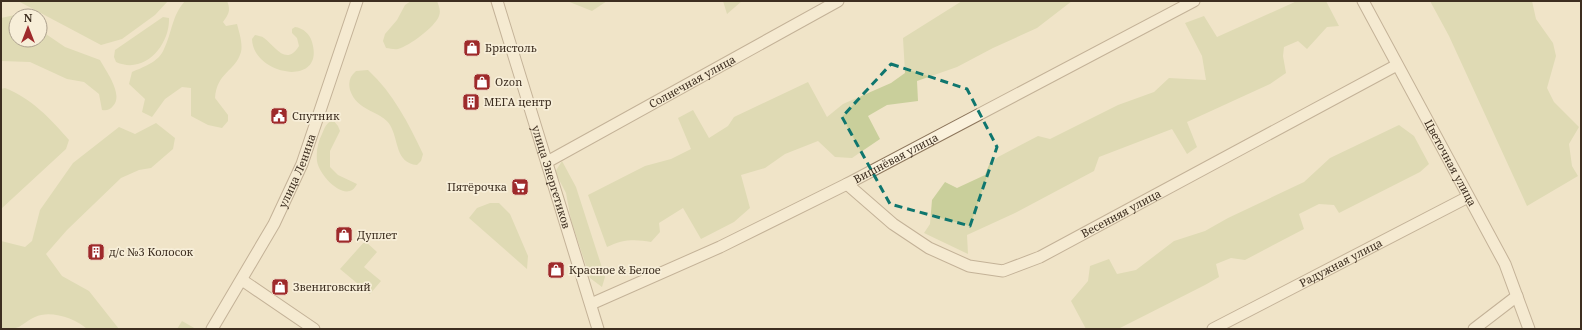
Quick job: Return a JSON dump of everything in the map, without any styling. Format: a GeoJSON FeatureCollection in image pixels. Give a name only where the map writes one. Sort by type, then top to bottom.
{"type":"FeatureCollection","features":[{"type":"Feature","properties":{"kind":"street","name":"улица Ленина"},"geometry":{"type":"LineString","coordinates":[[212,329],[274,224],[302,164],[357,1]]}},
{"type":"Feature","properties":{"kind":"street","name":"улица Энергетиков"},"geometry":{"type":"LineString","coordinates":[[497,1],[598,329]]}},
{"type":"Feature","properties":{"kind":"street","name":"Солнечная улица"},"geometry":{"type":"LineString","coordinates":[[547,162],[838,1]]}},
{"type":"Feature","properties":{"kind":"street","name":"Вишнёвая улица"},"geometry":{"type":"LineString","coordinates":[[591,304],[720,248],[847,184],[1194,1]]}},
{"type":"Feature","properties":{"kind":"street","name":"Цветочная улица"},"geometry":{"type":"LineString","coordinates":[[1363,1],[1505,264],[1529,329]]}},
{"type":"Feature","properties":{"kind":"street","name":"Весенняя улица"},"geometry":{"type":"LineString","coordinates":[[847,184],[893,224],[929,248],[970,266],[1003,271],[1040,256],[1397,65]]}},
{"type":"Feature","properties":{"kind":"street","name":"Радужная улица"},"geometry":{"type":"LineString","coordinates":[[1213,329],[1468,197]]}},
{"type":"Feature","properties":{"kind":"street"},"geometry":{"type":"LineString","coordinates":[[242,280],[314,329]]}},
{"type":"Feature","properties":{"kind":"street"},"geometry":{"type":"LineString","coordinates":[[1474,329],[1517,296]]}},
{"type":"Feature","properties":{"kind":"highlighted area"},"geometry":{"type":"Polygon","coordinates":[[[891,64],[967,89],[997,147],[970,226],[890,204],[842,117],[891,64]]]}},
{"type":"Feature","properties":{"kind":"green space"},"geometry":{"type":"Polygon","coordinates":[[[18,1],[168,1],[155,15],[122,39],[101,45],[48,17],[48,8],[31,8],[18,1]]]}},
{"type":"Feature","properties":{"kind":"green space"},"geometry":{"type":"Polygon","coordinates":[[[185,1],[227,1],[229,12],[223,22],[226,26],[237,24],[241,41],[241,52],[235,64],[223,77],[216,89],[215,98],[228,115],[228,121],[222,128],[208,125],[191,116],[191,88],[182,87],[165,99],[152,117],[142,112],[145,99],[129,84],[132,72],[155,61],[162,54],[177,12],[185,1]]]}},
{"type":"Feature","properties":{"kind":"green space"},"geometry":{"type":"Polygon","coordinates":[[[411,1],[437,1],[440,14],[437,20],[421,36],[403,47],[398,49],[386,48],[383,41],[385,34],[397,20],[405,5],[411,1]]]}},
{"type":"Feature","properties":{"kind":"green space"},"geometry":{"type":"Polygon","coordinates":[[[567,1],[607,1],[592,11],[567,1]]]}},
{"type":"Feature","properties":{"kind":"green space"},"geometry":{"type":"Polygon","coordinates":[[[723,1],[742,1],[727,14],[723,1]]]}},
{"type":"Feature","properties":{"kind":"green space"},"geometry":{"type":"Polygon","coordinates":[[[962,1],[1072,1],[1037,28],[993,48],[957,67],[917,81],[918,101],[887,105],[868,116],[880,139],[852,158],[835,157],[818,141],[785,154],[765,168],[741,175],[750,208],[734,222],[701,239],[683,208],[659,223],[660,232],[651,242],[629,240],[618,242],[607,247],[588,195],[645,166],[671,159],[691,149],[678,118],[693,110],[709,138],[728,126],[734,117],[808,82],[827,117],[843,104],[891,83],[905,73],[903,38],[962,1]]]}},
{"type":"Feature","properties":{"kind":"green space"},"geometry":{"type":"Polygon","coordinates":[[[1297,1],[1326,1],[1339,26],[1327,27],[1307,49],[1298,41],[1284,47],[1283,56],[1286,73],[1270,84],[1187,122],[1197,147],[1187,154],[1172,129],[1099,157],[1094,171],[1015,213],[967,235],[968,254],[924,233],[930,224],[932,200],[945,182],[957,188],[985,175],[989,165],[998,157],[1038,136],[1050,139],[1118,105],[1154,92],[1169,78],[1206,80],[1202,56],[1185,23],[1204,16],[1217,37],[1297,1]]]}},
{"type":"Feature","properties":{"kind":"green space"},"geometry":{"type":"Polygon","coordinates":[[[1430,1],[1532,1],[1536,19],[1553,43],[1556,56],[1547,88],[1554,102],[1579,127],[1569,144],[1572,166],[1578,176],[1527,206],[1449,36],[1430,1]]]}},
{"type":"Feature","properties":{"kind":"green space"},"geometry":{"type":"Polygon","coordinates":[[[8,16],[8,48],[48,48],[48,35],[65,47],[100,60],[110,76],[115,90],[116,101],[112,107],[108,110],[102,110],[99,94],[84,82],[67,79],[30,62],[1,61],[1,18],[8,16]]]}},
{"type":"Feature","properties":{"kind":"green space"},"geometry":{"type":"Polygon","coordinates":[[[163,17],[169,18],[168,28],[165,38],[154,55],[146,61],[137,64],[127,65],[116,62],[114,57],[115,50],[163,17]]]}},
{"type":"Feature","properties":{"kind":"green space"},"geometry":{"type":"Polygon","coordinates":[[[295,27],[306,32],[310,36],[313,57],[309,66],[299,71],[288,72],[275,68],[264,62],[255,52],[252,39],[255,35],[263,37],[281,53],[290,55],[299,46],[297,38],[292,33],[292,29],[295,27]]]}},
{"type":"Feature","properties":{"kind":"green space"},"geometry":{"type":"Polygon","coordinates":[[[368,70],[393,99],[412,131],[423,154],[421,161],[417,165],[405,160],[401,155],[393,131],[386,120],[358,103],[353,97],[349,87],[349,82],[352,75],[356,71],[368,70]]]}},
{"type":"Feature","properties":{"kind":"green space"},"geometry":{"type":"Polygon","coordinates":[[[5,88],[32,103],[55,124],[69,140],[66,149],[1,209],[1,89],[5,88]]]}},
{"type":"Feature","properties":{"kind":"green space"},"geometry":{"type":"Polygon","coordinates":[[[333,120],[340,131],[330,151],[330,167],[338,175],[357,184],[352,190],[340,190],[334,186],[323,174],[317,161],[318,143],[326,126],[333,120]]]}},
{"type":"Feature","properties":{"kind":"green space"},"geometry":{"type":"Polygon","coordinates":[[[156,123],[175,138],[173,149],[151,168],[139,170],[121,178],[67,230],[46,254],[62,276],[89,291],[119,329],[87,329],[82,325],[62,316],[48,314],[35,317],[17,328],[1,329],[1,241],[25,247],[32,241],[40,210],[73,163],[119,127],[135,134],[156,123]]]}},
{"type":"Feature","properties":{"kind":"green space"},"geometry":{"type":"Polygon","coordinates":[[[1399,125],[1414,136],[1429,164],[1420,172],[1339,213],[1334,205],[1319,204],[1299,214],[1304,229],[1245,260],[1231,258],[1216,264],[1219,277],[1205,285],[1118,329],[1086,329],[1071,301],[1088,281],[1090,266],[1109,259],[1117,274],[1136,270],[1174,241],[1205,231],[1228,218],[1304,182],[1330,158],[1399,125]]]}},
{"type":"Feature","properties":{"kind":"green space"},"geometry":{"type":"Polygon","coordinates":[[[562,161],[576,187],[605,277],[602,287],[590,278],[571,220],[566,193],[555,172],[562,161]]]}},
{"type":"Feature","properties":{"kind":"green space"},"geometry":{"type":"Polygon","coordinates":[[[490,203],[499,203],[510,214],[528,256],[527,269],[469,218],[477,208],[490,203]]]}},
{"type":"Feature","properties":{"kind":"green space"},"geometry":{"type":"Polygon","coordinates":[[[365,241],[377,252],[364,267],[381,281],[370,294],[340,269],[365,241]]]}},
{"type":"Feature","properties":{"kind":"green space"},"geometry":{"type":"Polygon","coordinates":[[[182,321],[196,329],[177,329],[182,321]]]}},
{"type":"Feature","properties":{"kind":"place","name":"Бристоль"},"geometry":{"type":"Point","coordinates":[472,48]}},
{"type":"Feature","properties":{"kind":"place","name":"Ozon"},"geometry":{"type":"Point","coordinates":[482,82]}},
{"type":"Feature","properties":{"kind":"place","name":"МЕГА центр"},"geometry":{"type":"Point","coordinates":[471,102]}},
{"type":"Feature","properties":{"kind":"place","name":"Спутник"},"geometry":{"type":"Point","coordinates":[279,116]}},
{"type":"Feature","properties":{"kind":"place","name":"Пятёрочка"},"geometry":{"type":"Point","coordinates":[520,187]}},
{"type":"Feature","properties":{"kind":"place","name":"Дуплет"},"geometry":{"type":"Point","coordinates":[344,235]}},
{"type":"Feature","properties":{"kind":"place","name":"д/с №3 Колосок"},"geometry":{"type":"Point","coordinates":[96,252]}},
{"type":"Feature","properties":{"kind":"place","name":"Красное & Белое"},"geometry":{"type":"Point","coordinates":[556,270]}},
{"type":"Feature","properties":{"kind":"place","name":"Звениговский"},"geometry":{"type":"Point","coordinates":[280,287]}}]}
